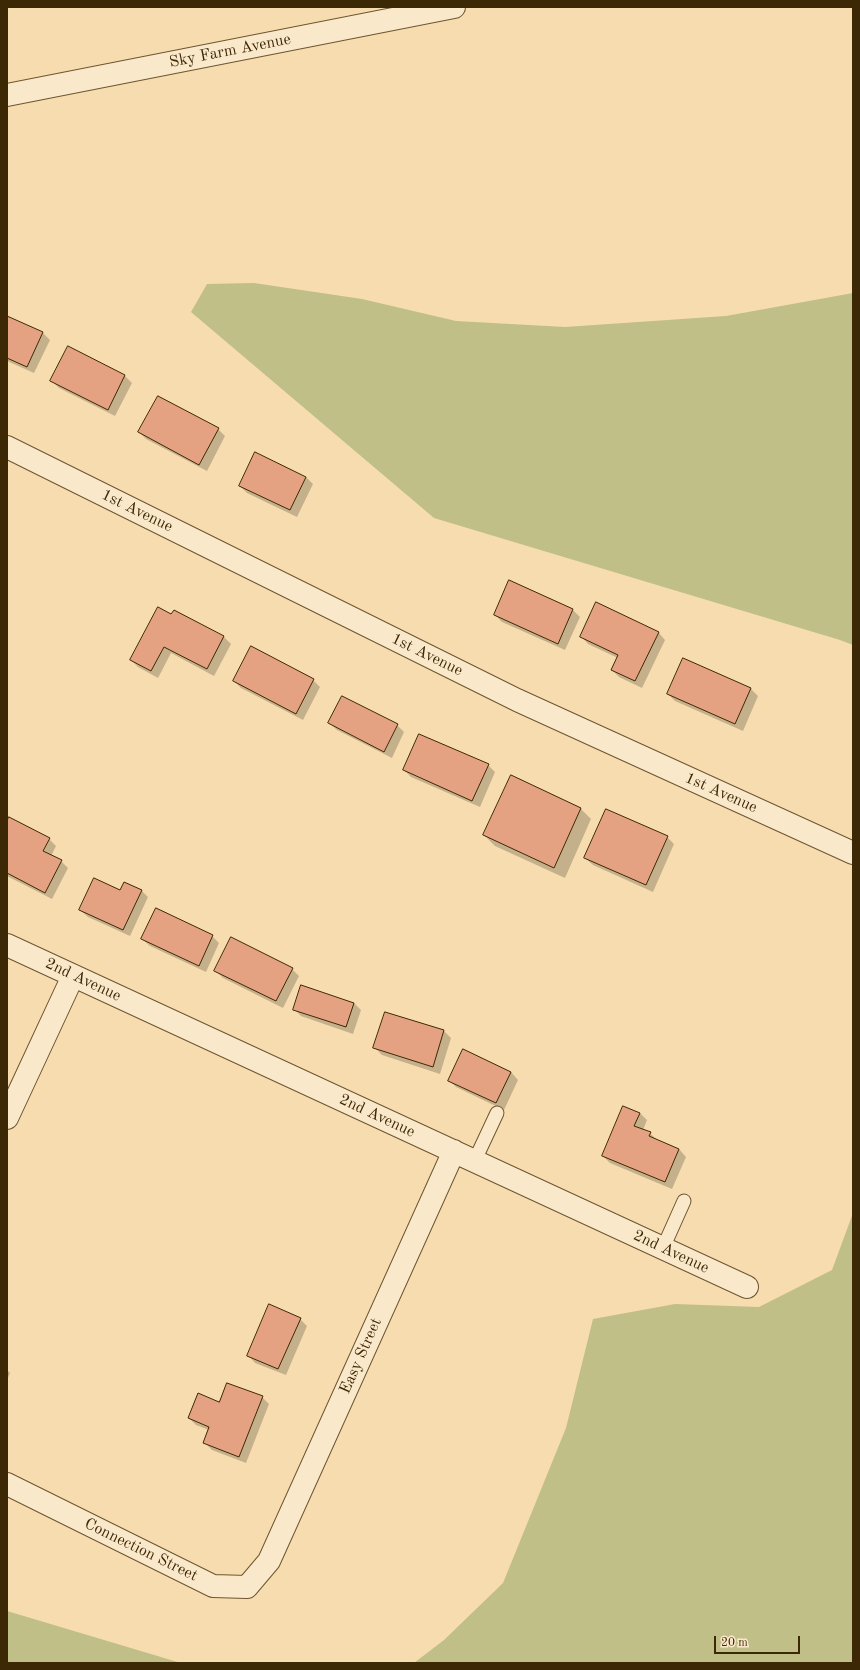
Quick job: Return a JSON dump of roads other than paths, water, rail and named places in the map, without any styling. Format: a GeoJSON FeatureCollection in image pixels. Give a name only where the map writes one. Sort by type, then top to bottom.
{"type":"FeatureCollection","features":[{"type":"Feature","properties":{"kind":"street","name":"Sky Farm Avenue"},"geometry":{"type":"LineString","coordinates":[[7,95],[454,7]]}},
{"type":"Feature","properties":{"kind":"street","name":"1st Avenue"},"geometry":{"type":"LineString","coordinates":[[7,447],[517,700],[853,852]]}},
{"type":"Feature","properties":{"kind":"street","name":"2nd Avenue"},"geometry":{"type":"LineString","coordinates":[[7,944],[73,976],[475,1160],[747,1287]]}},
{"type":"Feature","properties":{"kind":"street"},"geometry":{"type":"LineString","coordinates":[[7,1118],[73,976]]}},
{"type":"Feature","properties":{"kind":"street","name":"Easy Street"},"geometry":{"type":"LineString","coordinates":[[269,1561],[454,1151]]}},
{"type":"Feature","properties":{"kind":"street","name":"Connection Street"},"geometry":{"type":"LineString","coordinates":[[7,1484],[214,1586],[247,1587],[269,1561]]}},
{"type":"Feature","properties":{"kind":"lane"},"geometry":{"type":"LineString","coordinates":[[475,1160],[497,1113]]}},
{"type":"Feature","properties":{"kind":"lane"},"geometry":{"type":"LineString","coordinates":[[663,1248],[684,1201]]}}]}
